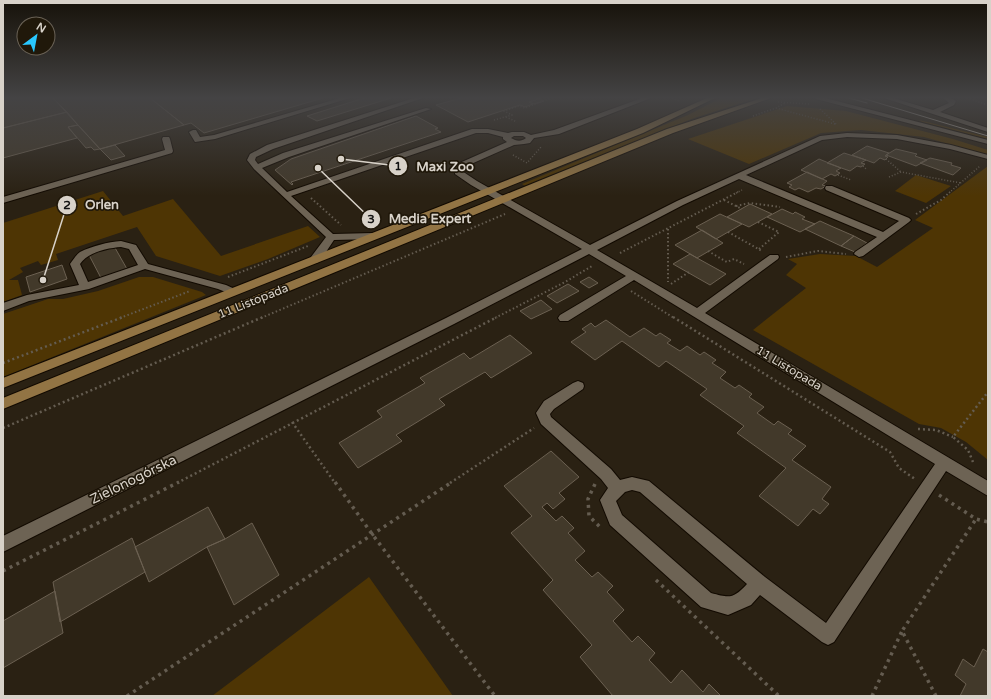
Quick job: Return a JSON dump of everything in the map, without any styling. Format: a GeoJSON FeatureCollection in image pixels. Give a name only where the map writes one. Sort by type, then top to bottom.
{"type":"FeatureCollection","features":[{"type":"Feature","properties":{"kind":"main road","name":"11 Listopada"},"geometry":{"type":"LineString","coordinates":[[3,383],[313,261],[487,190],[641,131]]}},
{"type":"Feature","properties":{"kind":"main road","name":"11 Listopada"},"geometry":{"type":"LineString","coordinates":[[3,404],[671,131]]}},
{"type":"Feature","properties":{"kind":"main road"},"geometry":{"type":"LineString","coordinates":[[233,292],[243,305]]}},
{"type":"Feature","properties":{"kind":"street"},"geometry":{"type":"LineString","coordinates":[[193,132],[198,140],[237,131]]}},
{"type":"Feature","properties":{"kind":"street"},"geometry":{"type":"LineString","coordinates":[[320,131],[270,147],[253,156],[251,160],[285,195],[331,238],[373,236]]}},
{"type":"Feature","properties":{"kind":"street"},"geometry":{"type":"LineString","coordinates":[[257,167],[363,131]]}},
{"type":"Feature","properties":{"kind":"street"},"geometry":{"type":"LineString","coordinates":[[285,195],[475,131],[488,131],[511,139]]}},
{"type":"Feature","properties":{"kind":"street"},"geometry":{"type":"LineString","coordinates":[[487,190],[458,172],[458,167],[465,162],[502,149],[511,139],[520,134],[530,137],[560,131]]}},
{"type":"Feature","properties":{"kind":"street"},"geometry":{"type":"LineString","coordinates":[[944,131],[988,142]]}},
{"type":"Feature","properties":{"kind":"street"},"geometry":{"type":"LineString","coordinates":[[574,257],[820,138],[847,135],[897,137],[916,140],[986,160]]}},
{"type":"Feature","properties":{"kind":"street"},"geometry":{"type":"LineString","coordinates":[[3,200],[170,151],[166,140]]}},
{"type":"Feature","properties":{"kind":"street"},"geometry":{"type":"LineString","coordinates":[[740,176],[882,236]]}},
{"type":"Feature","properties":{"kind":"street"},"geometry":{"type":"LineString","coordinates":[[829,188],[906,220]]}},
{"type":"Feature","properties":{"kind":"street","name":"11 Listopada"},"geometry":{"type":"LineString","coordinates":[[487,190],[697,313],[988,489]]}},
{"type":"Feature","properties":{"kind":"street"},"geometry":{"type":"LineString","coordinates":[[859,254],[906,220]]}},
{"type":"Feature","properties":{"kind":"street"},"geometry":{"type":"LineString","coordinates":[[313,261],[331,238]]}},
{"type":"Feature","properties":{"kind":"street"},"geometry":{"type":"LineString","coordinates":[[85,287],[75,264],[79,258],[110,245],[122,244],[134,247],[144,266]]}},
{"type":"Feature","properties":{"kind":"street","name":"Zielonogórska"},"geometry":{"type":"LineString","coordinates":[[3,544],[263,415],[574,257]]}},
{"type":"Feature","properties":{"kind":"street"},"geometry":{"type":"LineString","coordinates":[[697,313],[774,257]]}},
{"type":"Feature","properties":{"kind":"street"},"geometry":{"type":"LineString","coordinates":[[3,307],[27,298],[85,287],[144,266],[222,287],[233,292]]}},
{"type":"Feature","properties":{"kind":"street"},"geometry":{"type":"LineString","coordinates":[[564,318],[633,276]]}},
{"type":"Feature","properties":{"kind":"street"},"geometry":{"type":"LineString","coordinates":[[578,386],[548,405],[543,413],[546,420],[606,474],[617,488]]}},
{"type":"Feature","properties":{"kind":"street"},"geometry":{"type":"LineString","coordinates":[[759,583],[745,599],[728,606],[707,601],[616,520],[608,500],[617,488],[631,482],[644,486],[759,583],[828,636],[944,462]]}},
{"type":"Feature","properties":{"kind":"path"},"geometry":{"type":"LineString","coordinates":[[886,159],[901,172]]}},
{"type":"Feature","properties":{"kind":"path"},"geometry":{"type":"LineString","coordinates":[[906,220],[941,200],[962,183],[986,160]]}},
{"type":"Feature","properties":{"kind":"path"},"geometry":{"type":"LineString","coordinates":[[864,166],[867,170]]}},
{"type":"Feature","properties":{"kind":"path"},"geometry":{"type":"LineString","coordinates":[[889,177],[901,172],[922,174],[962,183]]}},
{"type":"Feature","properties":{"kind":"path"},"geometry":{"type":"LineString","coordinates":[[838,175],[851,180]]}},
{"type":"Feature","properties":{"kind":"path"},"geometry":{"type":"LineString","coordinates":[[3,571],[274,433],[292,422],[565,282],[591,266],[668,229],[756,183]]}},
{"type":"Feature","properties":{"kind":"path"},"geometry":{"type":"LineString","coordinates":[[724,200],[742,208]]}},
{"type":"Feature","properties":{"kind":"path"},"geometry":{"type":"LineString","coordinates":[[736,206],[750,203],[781,207]]}},
{"type":"Feature","properties":{"kind":"path"},"geometry":{"type":"LineString","coordinates":[[3,428],[519,208]]}},
{"type":"Feature","properties":{"kind":"path"},"geometry":{"type":"LineString","coordinates":[[758,222],[779,232],[759,249]]}},
{"type":"Feature","properties":{"kind":"path"},"geometry":{"type":"LineString","coordinates":[[668,229],[668,286],[689,272]]}},
{"type":"Feature","properties":{"kind":"path"},"geometry":{"type":"LineString","coordinates":[[728,232],[778,258],[818,251],[859,254]]}},
{"type":"Feature","properties":{"kind":"path"},"geometry":{"type":"LineString","coordinates":[[708,251],[727,262],[734,259],[756,270]]}},
{"type":"Feature","properties":{"kind":"path"},"geometry":{"type":"LineString","coordinates":[[574,257],[596,270]]}},
{"type":"Feature","properties":{"kind":"path"},"geometry":{"type":"LineString","coordinates":[[620,284],[890,452],[899,468],[976,519],[988,522]]}},
{"type":"Feature","properties":{"kind":"path"},"geometry":{"type":"LineString","coordinates":[[953,437],[988,392]]}},
{"type":"Feature","properties":{"kind":"path"},"geometry":{"type":"LineString","coordinates":[[127,696],[546,420]]}},
{"type":"Feature","properties":{"kind":"path"},"geometry":{"type":"LineString","coordinates":[[292,422],[372,534],[495,696]]}},
{"type":"Feature","properties":{"kind":"path"},"geometry":{"type":"LineString","coordinates":[[907,440],[918,429],[926,428],[939,430],[953,437],[968,450],[972,458],[975,468],[969,478]]}},
{"type":"Feature","properties":{"kind":"path"},"geometry":{"type":"LineString","coordinates":[[872,696],[902,631],[976,519]]}},
{"type":"Feature","properties":{"kind":"path"},"geometry":{"type":"LineString","coordinates":[[902,631],[936,696]]}},
{"type":"Feature","properties":{"kind":"shaded area"},"geometry":{"type":"Polygon","coordinates":[[[650,131],[663,131],[525,186],[522,184],[650,131]]]}},
{"type":"Feature","properties":{"kind":"shaded area"},"geometry":{"type":"Polygon","coordinates":[[[713,131],[853,131],[821,133],[749,164],[688,139],[713,131]]]}},
{"type":"Feature","properties":{"kind":"shaded area"},"geometry":{"type":"Polygon","coordinates":[[[867,131],[921,131],[988,150],[988,155],[924,137],[867,131]]]}},
{"type":"Feature","properties":{"kind":"shaded area"},"geometry":{"type":"Polygon","coordinates":[[[955,131],[962,131],[988,137],[988,139],[955,131]]]}},
{"type":"Feature","properties":{"kind":"shaded area"},"geometry":{"type":"Polygon","coordinates":[[[988,166],[988,460],[966,442],[941,428],[919,424],[753,330],[806,288],[786,275],[797,264],[788,259],[820,254],[856,256],[877,267],[933,228],[915,220],[988,166]]]}},
{"type":"Feature","properties":{"kind":"shaded area"},"geometry":{"type":"Polygon","coordinates":[[[916,175],[951,186],[926,203],[895,191],[916,175]]]}},
{"type":"Feature","properties":{"kind":"shaded area"},"geometry":{"type":"Polygon","coordinates":[[[103,191],[123,216],[173,199],[221,256],[308,226],[320,237],[268,259],[220,276],[156,256],[137,227],[56,254],[58,260],[41,265],[38,261],[20,268],[23,272],[9,280],[18,280],[22,295],[3,302],[3,223],[103,191]]]}},
{"type":"Feature","properties":{"kind":"shaded area"},"geometry":{"type":"Polygon","coordinates":[[[139,277],[153,277],[202,292],[206,295],[3,377],[3,314],[48,299],[63,299],[98,291],[139,277]]]}},
{"type":"Feature","properties":{"kind":"shaded area"},"geometry":{"type":"Polygon","coordinates":[[[369,577],[453,696],[212,696],[369,577]]]}},
{"type":"Feature","properties":{"kind":"building"},"geometry":{"type":"Polygon","coordinates":[[[3,131],[71,131],[77,138],[3,158],[3,131]]]}},
{"type":"Feature","properties":{"kind":"building"},"geometry":{"type":"Polygon","coordinates":[[[71,131],[83,131],[100,149],[94,150],[91,147],[86,148],[71,131]]]}},
{"type":"Feature","properties":{"kind":"building"},"geometry":{"type":"Polygon","coordinates":[[[83,131],[164,131],[100,149],[83,131]]]}},
{"type":"Feature","properties":{"kind":"building"},"geometry":{"type":"Polygon","coordinates":[[[201,131],[212,131],[204,133],[201,131]]]}},
{"type":"Feature","properties":{"kind":"building"},"geometry":{"type":"Polygon","coordinates":[[[374,131],[438,131],[441,132],[291,182],[293,184],[292,185],[275,170],[291,159],[374,131]]]}},
{"type":"Feature","properties":{"kind":"building"},"geometry":{"type":"Polygon","coordinates":[[[115,145],[125,156],[111,160],[100,149],[115,145]]]}},
{"type":"Feature","properties":{"kind":"building"},"geometry":{"type":"Polygon","coordinates":[[[867,146],[889,153],[885,156],[888,157],[885,160],[880,158],[874,163],[852,155],[867,146]]]}},
{"type":"Feature","properties":{"kind":"building"},"geometry":{"type":"Polygon","coordinates":[[[896,149],[917,154],[915,156],[927,160],[916,166],[886,155],[896,149]]]}},
{"type":"Feature","properties":{"kind":"building"},"geometry":{"type":"Polygon","coordinates":[[[844,153],[866,160],[861,163],[865,164],[861,167],[857,166],[850,171],[827,163],[844,153]]]}},
{"type":"Feature","properties":{"kind":"building"},"geometry":{"type":"Polygon","coordinates":[[[930,158],[952,163],[951,165],[961,168],[953,175],[920,163],[930,158]]]}},
{"type":"Feature","properties":{"kind":"building"},"geometry":{"type":"Polygon","coordinates":[[[819,159],[841,168],[836,171],[840,173],[835,176],[831,174],[822,179],[801,170],[819,159]]]}},
{"type":"Feature","properties":{"kind":"building"},"geometry":{"type":"Polygon","coordinates":[[[807,172],[827,181],[822,185],[826,186],[821,189],[816,188],[808,192],[799,188],[795,190],[789,187],[792,185],[787,183],[807,172]]]}},
{"type":"Feature","properties":{"kind":"building"},"geometry":{"type":"Polygon","coordinates":[[[750,204],[772,214],[749,227],[727,217],[750,204]]]}},
{"type":"Feature","properties":{"kind":"building"},"geometry":{"type":"Polygon","coordinates":[[[782,209],[793,214],[795,212],[805,217],[802,219],[815,224],[800,232],[767,217],[782,209]]]}},
{"type":"Feature","properties":{"kind":"building"},"geometry":{"type":"Polygon","coordinates":[[[720,214],[742,224],[716,239],[696,227],[720,214]]]}},
{"type":"Feature","properties":{"kind":"building"},"geometry":{"type":"Polygon","coordinates":[[[820,221],[854,236],[841,246],[805,229],[820,221]]]}},
{"type":"Feature","properties":{"kind":"building"},"geometry":{"type":"Polygon","coordinates":[[[702,230],[723,243],[697,258],[675,245],[702,230]]]}},
{"type":"Feature","properties":{"kind":"building"},"geometry":{"type":"Polygon","coordinates":[[[854,236],[867,243],[855,252],[841,246],[854,236]]]}},
{"type":"Feature","properties":{"kind":"building"},"geometry":{"type":"Polygon","coordinates":[[[114,246],[127,269],[101,278],[89,255],[114,246]]]}},
{"type":"Feature","properties":{"kind":"building"},"geometry":{"type":"Polygon","coordinates":[[[690,254],[726,274],[710,285],[673,264],[690,254]]]}},
{"type":"Feature","properties":{"kind":"building"},"geometry":{"type":"Polygon","coordinates":[[[62,265],[67,279],[30,292],[26,277],[62,265]]]}},
{"type":"Feature","properties":{"kind":"building"},"geometry":{"type":"Polygon","coordinates":[[[589,277],[598,283],[589,288],[580,282],[589,277]]]}},
{"type":"Feature","properties":{"kind":"building"},"geometry":{"type":"Polygon","coordinates":[[[568,284],[579,291],[557,303],[547,296],[568,284]]]}},
{"type":"Feature","properties":{"kind":"building"},"geometry":{"type":"Polygon","coordinates":[[[541,300],[552,309],[531,319],[520,311],[541,300]]]}},
{"type":"Feature","properties":{"kind":"building"},"geometry":{"type":"Polygon","coordinates":[[[606,320],[630,337],[644,328],[656,336],[660,333],[671,340],[667,343],[680,351],[687,346],[700,355],[704,352],[716,360],[712,363],[726,372],[720,378],[735,388],[739,385],[752,394],[749,397],[764,407],[757,413],[774,425],[778,421],[792,430],[788,434],[806,446],[792,460],[831,487],[822,499],[829,504],[820,514],[813,509],[798,526],[759,496],[786,468],[737,433],[744,426],[700,395],[707,389],[666,361],[659,367],[622,341],[595,360],[571,342],[586,332],[582,329],[591,323],[595,327],[606,320]]]}},
{"type":"Feature","properties":{"kind":"building"},"geometry":{"type":"Polygon","coordinates":[[[510,335],[532,353],[491,378],[485,372],[439,399],[445,405],[396,435],[402,441],[358,468],[339,443],[382,417],[377,411],[425,383],[420,378],[464,353],[470,359],[510,335]]]}},
{"type":"Feature","properties":{"kind":"building"},"geometry":{"type":"Polygon","coordinates":[[[551,451],[579,477],[559,493],[565,499],[553,509],[547,503],[542,507],[556,521],[562,516],[574,528],[568,533],[585,551],[575,560],[592,577],[598,572],[613,586],[607,592],[624,610],[613,621],[632,642],[638,636],[655,653],[649,660],[671,683],[682,670],[703,692],[709,684],[721,696],[613,696],[580,657],[592,645],[543,590],[553,580],[511,533],[532,516],[504,486],[551,451]]]}},
{"type":"Feature","properties":{"kind":"building"},"geometry":{"type":"Polygon","coordinates":[[[208,507],[225,539],[207,547],[149,582],[135,547],[208,507]]]}},
{"type":"Feature","properties":{"kind":"building"},"geometry":{"type":"Polygon","coordinates":[[[252,523],[279,575],[234,605],[207,547],[225,539],[252,523]]]}},
{"type":"Feature","properties":{"kind":"building"},"geometry":{"type":"Polygon","coordinates":[[[132,538],[145,572],[60,622],[53,582],[132,538]]]}},
{"type":"Feature","properties":{"kind":"building"},"geometry":{"type":"Polygon","coordinates":[[[55,591],[63,633],[3,668],[3,621],[55,591]]]}},
{"type":"Feature","properties":{"kind":"building"},"geometry":{"type":"Polygon","coordinates":[[[983,649],[988,652],[988,696],[960,696],[966,684],[955,675],[963,659],[974,667],[983,649]]]}},
{"type":"Feature","properties":{"kind":"tram line"},"geometry":{"type":"LineString","coordinates":[[970,131],[988,136]]}},
{"type":"Feature","properties":{"kind":"place","name":"Maxi Zoo"},"geometry":{"type":"Point","coordinates":[341,159]}},
{"type":"Feature","properties":{"kind":"place","name":"Media Expert"},"geometry":{"type":"Point","coordinates":[318,168]}},
{"type":"Feature","properties":{"kind":"place","name":"Orlen"},"geometry":{"type":"Point","coordinates":[43,280]}}]}
